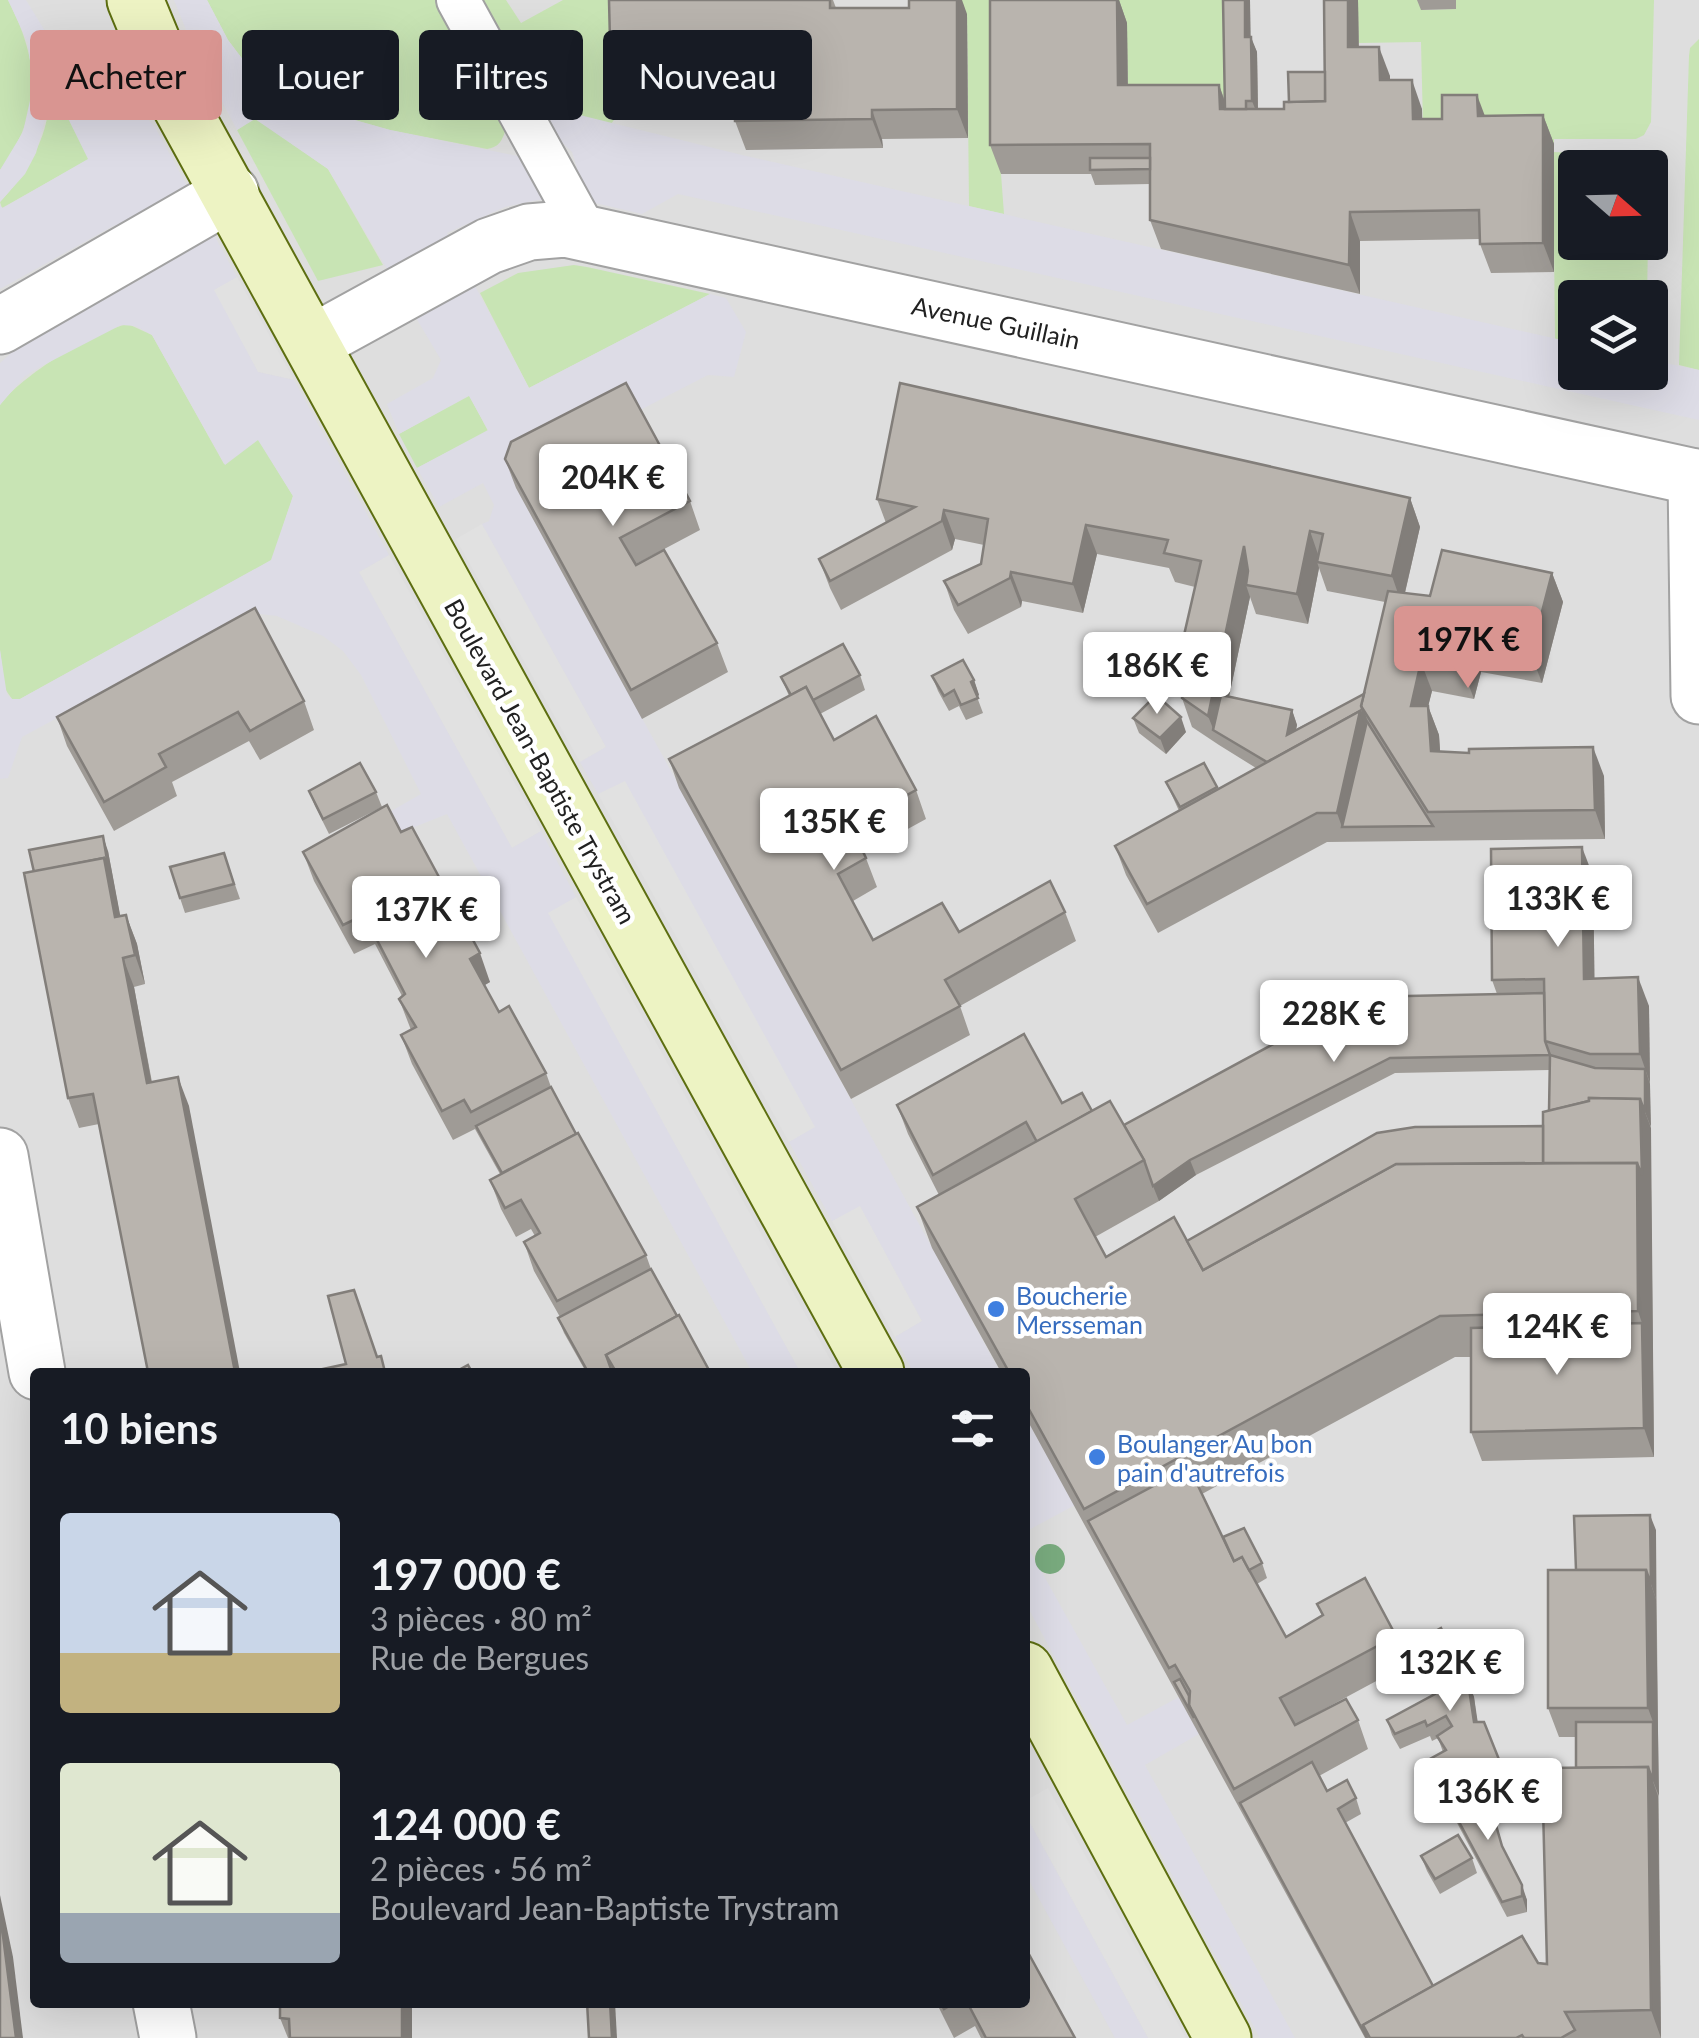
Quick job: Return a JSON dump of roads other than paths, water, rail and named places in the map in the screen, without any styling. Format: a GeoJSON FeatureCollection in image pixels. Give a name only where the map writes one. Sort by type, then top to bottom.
{"type":"FeatureCollection","features":[{"type":"Feature","properties":{"kind":"street","name":"Boulevard Jean-Baptiste Trystram"},"geometry":{"type":"LineString","coordinates":[[135,0],[174,94],[874,1368]]}},
{"type":"Feature","properties":{"kind":"street"},"geometry":{"type":"LineString","coordinates":[[0,326],[219,171]]}},
{"type":"Feature","properties":{"kind":"street","name":"Avenue Guillain"},"geometry":{"type":"LineString","coordinates":[[312,342],[510,237],[547,230],[585,231],[1698,478]]}},
{"type":"Feature","properties":{"kind":"street"},"geometry":{"type":"LineString","coordinates":[[1698,478],[1699,696]]}},
{"type":"Feature","properties":{"kind":"street"},"geometry":{"type":"LineString","coordinates":[[0,1156],[36,1368]]}},
{"type":"Feature","properties":{"kind":"street"},"geometry":{"type":"LineString","coordinates":[[0,1396],[30,1393]]}},
{"type":"Feature","properties":{"kind":"street"},"geometry":{"type":"LineString","coordinates":[[1030,1679],[1223,2038]]}},
{"type":"Feature","properties":{"kind":"street"},"geometry":{"type":"LineString","coordinates":[[162,2008],[168,2038]]}},
{"type":"Feature","properties":{"kind":"lane"},"geometry":{"type":"LineString","coordinates":[[458,0],[585,231]]}},
{"type":"Feature","properties":{"kind":"place","name":"Boucherie Mersseman"},"geometry":{"type":"Point","coordinates":[996,1309]}},
{"type":"Feature","properties":{"kind":"place","name":"Boulanger Au bon pain d'autrefois"},"geometry":{"type":"Point","coordinates":[1097,1457]}}]}
